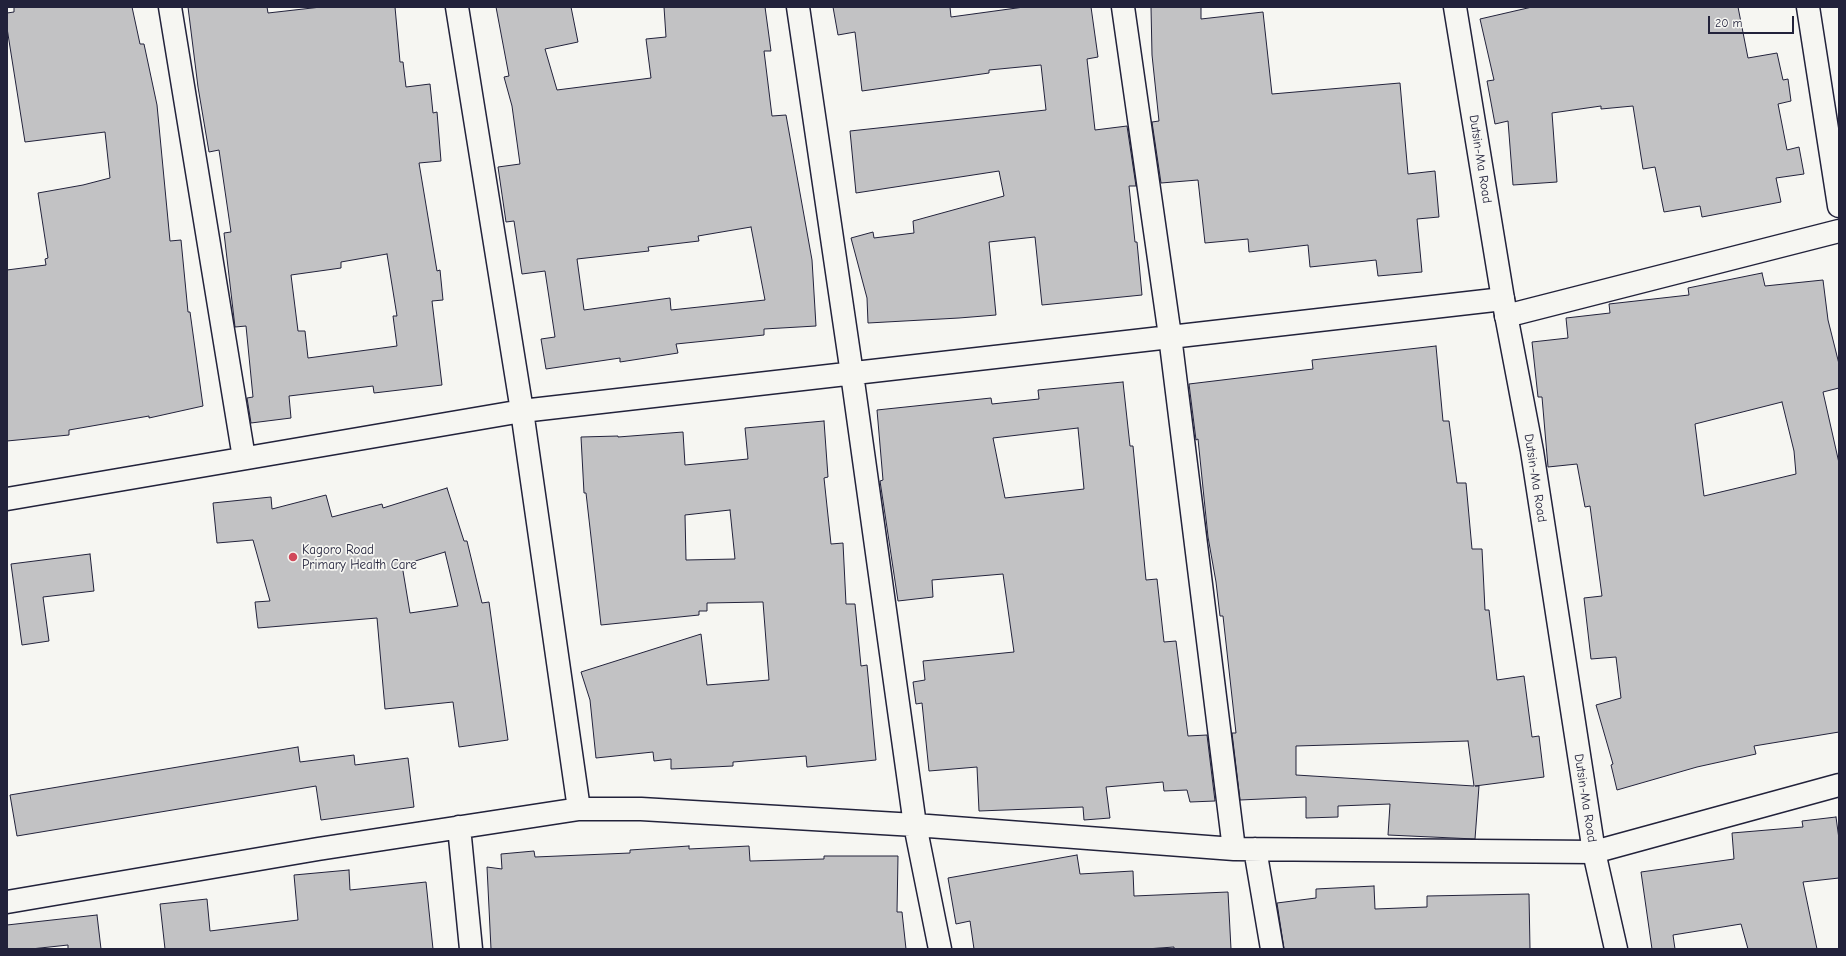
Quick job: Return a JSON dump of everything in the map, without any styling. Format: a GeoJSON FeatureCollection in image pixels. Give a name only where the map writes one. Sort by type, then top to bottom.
{"type":"FeatureCollection","features":[{"type":"Feature","properties":{"kind":"street"},"geometry":{"type":"LineString","coordinates":[[170,7],[244,458]]}},
{"type":"Feature","properties":{"kind":"street"},"geometry":{"type":"LineString","coordinates":[[457,7],[522,411],[579,809]]}},
{"type":"Feature","properties":{"kind":"street"},"geometry":{"type":"LineString","coordinates":[[798,7],[852,374],[915,825],[940,949]]}},
{"type":"Feature","properties":{"kind":"street"},"geometry":{"type":"LineString","coordinates":[[1124,7],[1244,849],[1272,949]]}},
{"type":"Feature","properties":{"kind":"street","name":"Dutsin-Ma Road"},"geometry":{"type":"LineString","coordinates":[[1455,7],[1505,308],[1532,451],[1594,852],[1616,949]]}},
{"type":"Feature","properties":{"kind":"street"},"geometry":{"type":"LineString","coordinates":[[1808,7],[1839,206]]}},
{"type":"Feature","properties":{"kind":"street"},"geometry":{"type":"LineString","coordinates":[[7,499],[522,411],[1170,336],[1505,308],[1839,231]]}},
{"type":"Feature","properties":{"kind":"street"},"geometry":{"type":"LineString","coordinates":[[7,902],[318,849],[579,809],[641,808],[915,825],[1244,849],[1594,852],[1839,785]]}},
{"type":"Feature","properties":{"kind":"street"},"geometry":{"type":"LineString","coordinates":[[459,827],[471,949]]}},
{"type":"Feature","properties":{"kind":"building"},"geometry":{"type":"Polygon","coordinates":[[[14,7],[132,7],[140,44],[144,44],[157,105],[170,241],[181,240],[188,312],[190,312],[203,406],[149,418],[149,416],[69,430],[69,435],[7,441],[7,270],[46,265],[45,259],[48,258],[38,193],[83,185],[110,178],[105,132],[25,142],[7,28],[7,13],[14,12],[14,7]]]}},
{"type":"Feature","properties":{"kind":"building"},"geometry":{"type":"Polygon","coordinates":[[[188,7],[267,7],[268,13],[321,7],[395,7],[400,62],[403,62],[406,87],[430,84],[433,113],[437,112],[441,161],[419,163],[437,271],[440,270],[443,300],[432,301],[442,385],[374,393],[373,386],[289,396],[291,418],[251,423],[247,398],[253,397],[246,326],[235,327],[224,233],[231,232],[219,150],[209,152],[198,87],[188,7]],[[387,254],[341,262],[341,268],[291,275],[298,331],[305,331],[308,358],[397,346],[393,316],[397,316],[387,254]]]}},
{"type":"Feature","properties":{"kind":"building"},"geometry":{"type":"Polygon","coordinates":[[[496,7],[571,7],[578,42],[545,49],[557,90],[651,78],[646,39],[666,37],[664,7],[765,7],[771,51],[764,51],[772,116],[786,115],[812,260],[816,326],[764,329],[764,335],[676,344],[678,353],[620,362],[620,358],[546,369],[541,339],[555,337],[545,271],[522,274],[514,221],[506,222],[498,167],[520,164],[512,106],[504,77],[509,76],[496,7]],[[751,227],[698,236],[699,241],[648,247],[649,251],[577,259],[584,310],[670,298],[671,310],[765,300],[751,227]]]}},
{"type":"Feature","properties":{"kind":"building"},"geometry":{"type":"Polygon","coordinates":[[[833,7],[950,7],[951,17],[1024,7],[1091,7],[1098,57],[1087,59],[1095,130],[1127,126],[1136,186],[1129,186],[1135,242],[1137,242],[1142,295],[1042,305],[1035,237],[989,242],[996,315],[868,323],[867,298],[851,238],[873,232],[874,238],[914,233],[913,221],[1004,196],[999,171],[856,193],[850,131],[1046,110],[1041,65],[989,70],[989,73],[862,91],[855,32],[838,35],[833,7]]]}},
{"type":"Feature","properties":{"kind":"building"},"geometry":{"type":"Polygon","coordinates":[[[1151,7],[1201,7],[1201,19],[1263,12],[1272,94],[1400,83],[1408,174],[1435,171],[1439,217],[1417,219],[1422,272],[1378,276],[1376,260],[1310,267],[1308,245],[1249,252],[1248,239],[1205,243],[1198,180],[1161,183],[1152,122],[1159,121],[1152,55],[1151,7]]]}},
{"type":"Feature","properties":{"kind":"building"},"geometry":{"type":"Polygon","coordinates":[[[1532,7],[1738,7],[1748,58],[1777,53],[1783,80],[1788,79],[1791,101],[1778,104],[1787,150],[1799,147],[1804,174],[1776,178],[1781,202],[1702,217],[1700,206],[1664,212],[1655,167],[1643,169],[1633,106],[1601,109],[1601,106],[1552,113],[1557,182],[1513,185],[1508,121],[1495,124],[1487,81],[1494,80],[1480,19],[1532,7]]]}},
{"type":"Feature","properties":{"kind":"building"},"geometry":{"type":"Polygon","coordinates":[[[1762,273],[1765,286],[1823,280],[1828,320],[1839,364],[1839,388],[1823,392],[1839,463],[1839,732],[1754,746],[1756,754],[1697,767],[1617,790],[1611,765],[1613,764],[1596,705],[1621,698],[1616,657],[1591,659],[1584,598],[1602,596],[1590,506],[1585,507],[1577,464],[1548,467],[1542,397],[1538,397],[1532,342],[1568,338],[1566,318],[1610,313],[1609,304],[1689,295],[1688,288],[1762,273]],[[1782,402],[1695,424],[1704,496],[1796,474],[1794,451],[1782,402]]]}},
{"type":"Feature","properties":{"kind":"building"},"geometry":{"type":"Polygon","coordinates":[[[1436,346],[1443,421],[1449,421],[1457,483],[1466,483],[1472,549],[1482,549],[1485,610],[1489,610],[1497,680],[1524,676],[1532,737],[1539,736],[1544,777],[1475,786],[1479,786],[1475,839],[1388,835],[1390,804],[1338,806],[1338,817],[1306,818],[1306,797],[1240,800],[1232,733],[1236,733],[1223,616],[1220,616],[1208,537],[1198,439],[1196,440],[1189,384],[1313,369],[1312,360],[1436,346]],[[1468,741],[1296,746],[1296,775],[1474,786],[1468,741]]]}},
{"type":"Feature","properties":{"kind":"building"},"geometry":{"type":"Polygon","coordinates":[[[1123,382],[1130,446],[1133,446],[1146,580],[1157,579],[1164,642],[1176,641],[1188,736],[1207,735],[1215,801],[1190,802],[1187,790],[1164,791],[1163,782],[1106,787],[1110,818],[1084,820],[1083,807],[979,811],[977,767],[929,771],[922,703],[916,704],[913,682],[925,680],[923,661],[1014,652],[1003,574],[932,580],[933,597],[898,601],[880,481],[883,480],[877,410],[991,398],[992,404],[1039,399],[1038,390],[1123,382]],[[1078,428],[993,438],[1005,498],[1084,489],[1078,428]]]}},
{"type":"Feature","properties":{"kind":"building"},"geometry":{"type":"Polygon","coordinates":[[[824,421],[828,477],[824,478],[831,544],[843,543],[846,604],[855,604],[861,666],[867,665],[876,760],[807,767],[806,756],[733,762],[733,766],[671,769],[671,759],[654,761],[653,752],[596,758],[590,700],[581,672],[701,634],[707,685],[769,680],[763,602],[707,603],[707,611],[699,611],[699,615],[601,625],[586,493],[584,493],[581,437],[618,437],[683,432],[685,465],[748,459],[745,428],[824,421]],[[730,510],[685,515],[686,560],[735,559],[730,510]]]}},
{"type":"Feature","properties":{"kind":"building"},"geometry":{"type":"Polygon","coordinates":[[[447,488],[464,541],[467,541],[482,603],[489,602],[508,740],[459,747],[453,702],[385,709],[377,618],[258,628],[255,602],[270,601],[253,540],[217,543],[213,503],[271,497],[272,509],[326,495],[332,517],[382,504],[383,508],[447,488]],[[445,552],[402,565],[410,613],[458,606],[445,552]]]}},
{"type":"Feature","properties":{"kind":"building"},"geometry":{"type":"Polygon","coordinates":[[[90,554],[94,591],[43,597],[49,641],[22,645],[11,564],[90,554]]]}},
{"type":"Feature","properties":{"kind":"building"},"geometry":{"type":"Polygon","coordinates":[[[298,747],[300,762],[354,755],[355,765],[408,758],[414,807],[321,820],[316,786],[17,836],[10,795],[298,747]]]}},
{"type":"Feature","properties":{"kind":"building"},"geometry":{"type":"Polygon","coordinates":[[[1836,817],[1839,839],[1839,878],[1803,882],[1817,949],[1748,949],[1741,924],[1673,935],[1675,949],[1652,949],[1641,872],[1734,859],[1732,833],[1803,827],[1802,821],[1836,817]]]}},
{"type":"Feature","properties":{"kind":"building"},"geometry":{"type":"Polygon","coordinates":[[[689,846],[689,849],[749,846],[750,861],[824,859],[824,856],[898,856],[897,912],[902,912],[906,949],[491,949],[487,867],[502,869],[501,854],[534,851],[535,857],[630,853],[630,850],[689,846]]]}},
{"type":"Feature","properties":{"kind":"building"},"geometry":{"type":"Polygon","coordinates":[[[1077,855],[1080,874],[1133,871],[1134,896],[1228,892],[1231,949],[1174,949],[1174,947],[1146,949],[974,949],[970,921],[956,924],[948,878],[1077,855]]]}},
{"type":"Feature","properties":{"kind":"building"},"geometry":{"type":"Polygon","coordinates":[[[349,870],[350,890],[426,882],[433,949],[165,949],[160,904],[207,899],[210,931],[298,920],[294,875],[349,870]]]}},
{"type":"Feature","properties":{"kind":"building"},"geometry":{"type":"Polygon","coordinates":[[[1374,886],[1375,909],[1427,907],[1427,896],[1529,894],[1530,949],[1284,949],[1277,903],[1316,898],[1316,889],[1374,886]]]}},
{"type":"Feature","properties":{"kind":"building"},"geometry":{"type":"Polygon","coordinates":[[[97,915],[101,949],[68,949],[68,945],[31,949],[7,949],[7,925],[97,915]]]}},
{"type":"Feature","properties":{"kind":"place","name":"Kagoro Road Primary Health Care"},"geometry":{"type":"Point","coordinates":[293,557]}}]}
